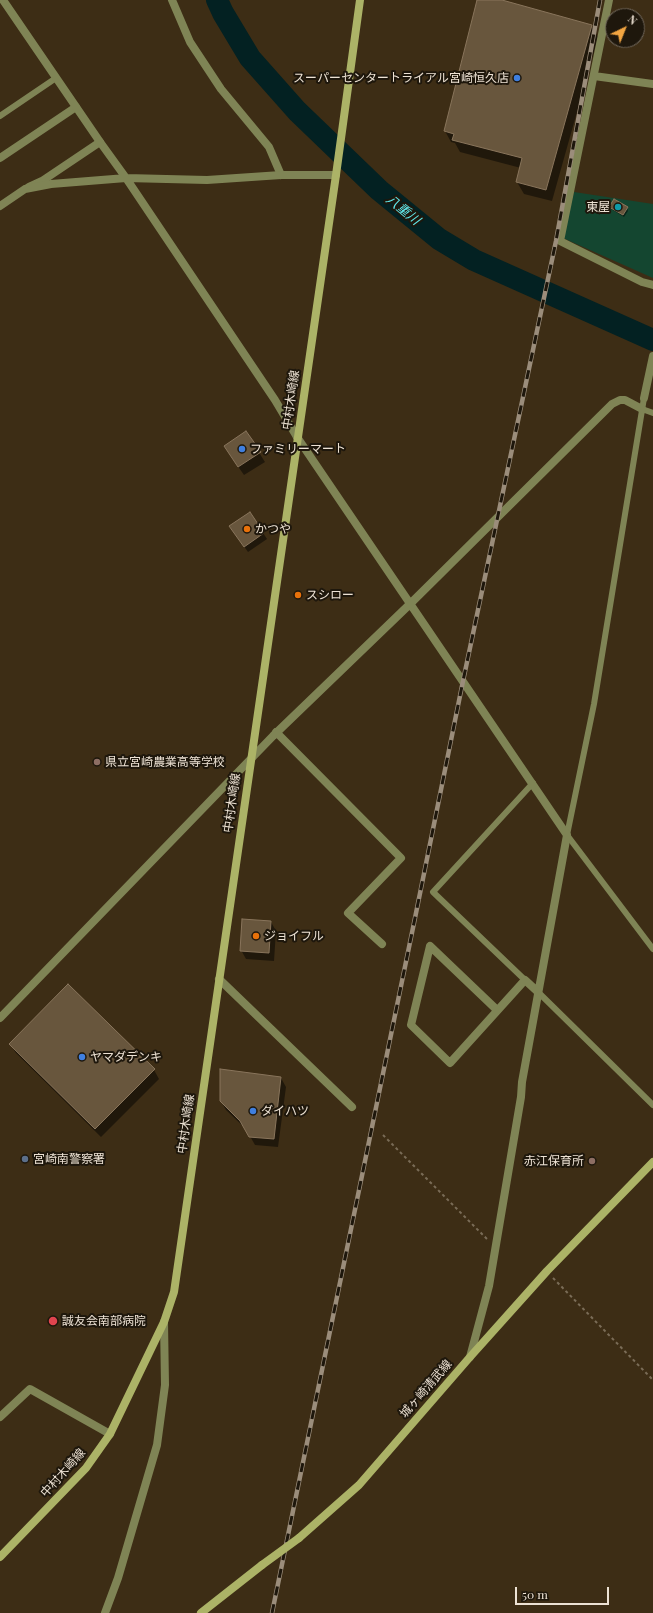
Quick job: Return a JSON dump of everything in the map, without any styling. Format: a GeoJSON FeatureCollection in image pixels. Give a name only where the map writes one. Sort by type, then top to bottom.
{"type":"FeatureCollection","features":[{"type":"Feature","properties":{"kind":"main road","name":"中村木崎線"},"geometry":{"type":"LineString","coordinates":[[0,1557],[86,1468],[110,1434],[164,1322],[174,1292],[360,0]]}},
{"type":"Feature","properties":{"kind":"main road","name":"城ヶ崎清武線"},"geometry":{"type":"LineString","coordinates":[[201,1613],[299,1538],[359,1485],[547,1271],[653,1162]]}},
{"type":"Feature","properties":{"kind":"street"},"geometry":{"type":"LineString","coordinates":[[3,0],[126,178],[275,400],[297,437],[567,835],[538,992],[489,1286],[470,1357]]}},
{"type":"Feature","properties":{"kind":"street"},"geometry":{"type":"LineString","coordinates":[[172,0],[190,42],[221,89],[269,147],[281,175]]}},
{"type":"Feature","properties":{"kind":"street"},"geometry":{"type":"LineString","coordinates":[[609,0],[560,241],[642,282],[653,285]]}},
{"type":"Feature","properties":{"kind":"street"},"geometry":{"type":"LineString","coordinates":[[594,76],[653,84]]}},
{"type":"Feature","properties":{"kind":"street"},"geometry":{"type":"LineString","coordinates":[[0,158],[76,107]]}},
{"type":"Feature","properties":{"kind":"street"},"geometry":{"type":"LineString","coordinates":[[0,206],[25,189],[42,181],[100,142]]}},
{"type":"Feature","properties":{"kind":"street"},"geometry":{"type":"LineString","coordinates":[[25,189],[51,184],[126,178],[207,180],[281,175],[336,175]]}},
{"type":"Feature","properties":{"kind":"street"},"geometry":{"type":"LineString","coordinates":[[644,398],[653,356]]}},
{"type":"Feature","properties":{"kind":"street"},"geometry":{"type":"LineString","coordinates":[[0,1018],[276,732],[410,604],[612,404],[620,400],[625,400],[642,409]]}},
{"type":"Feature","properties":{"kind":"street"},"geometry":{"type":"LineString","coordinates":[[276,732],[400,858],[348,913],[382,944]]}},
{"type":"Feature","properties":{"kind":"street"},"geometry":{"type":"LineString","coordinates":[[497,1010],[430,946],[411,1025],[450,1063],[525,980],[538,992]]}},
{"type":"Feature","properties":{"kind":"street"},"geometry":{"type":"LineString","coordinates":[[219,979],[352,1107]]}},
{"type":"Feature","properties":{"kind":"street"},"geometry":{"type":"LineString","coordinates":[[105,1613],[118,1578],[157,1445],[165,1385],[164,1322]]}},
{"type":"Feature","properties":{"kind":"street"},"geometry":{"type":"LineString","coordinates":[[0,1416],[30,1389],[110,1434]]}},
{"type":"Feature","properties":{"kind":"street"},"geometry":{"type":"LineString","coordinates":[[0,1550],[15,1542]]}},
{"type":"Feature","properties":{"kind":"lane"},"geometry":{"type":"LineString","coordinates":[[0,116],[56,78]]}},
{"type":"Feature","properties":{"kind":"lane"},"geometry":{"type":"LineString","coordinates":[[644,398],[594,704],[567,835],[653,949]]}},
{"type":"Feature","properties":{"kind":"lane"},"geometry":{"type":"LineString","coordinates":[[642,409],[653,413]]}},
{"type":"Feature","properties":{"kind":"lane"},"geometry":{"type":"LineString","coordinates":[[525,980],[433,892],[533,783]]}},
{"type":"Feature","properties":{"kind":"lane"},"geometry":{"type":"LineString","coordinates":[[538,992],[653,1105]]}},
{"type":"Feature","properties":{"kind":"path"},"geometry":{"type":"LineString","coordinates":[[383,1135],[495,1247]]}},
{"type":"Feature","properties":{"kind":"path"},"geometry":{"type":"LineString","coordinates":[[547,1271],[653,1380]]}},
{"type":"Feature","properties":{"kind":"green space"},"geometry":{"type":"Polygon","coordinates":[[[574,192],[653,204],[653,278],[563,238],[574,192]]]}},
{"type":"Feature","properties":{"kind":"building","name":"スーパーセンタートライアル宮崎恒久店"},"geometry":{"type":"Polygon","coordinates":[[[477,0],[502,0],[592,25],[546,190],[516,182],[522,158],[452,140],[454,134],[444,131],[477,0]]]}},
{"type":"Feature","properties":{"kind":"building","name":"東屋"},"geometry":{"type":"Polygon","coordinates":[[[614,199],[628,207],[623,215],[609,207],[614,199]]]}},
{"type":"Feature","properties":{"kind":"building","name":"ファミリーマート"},"geometry":{"type":"Polygon","coordinates":[[[246,431],[261,452],[238,467],[224,446],[246,431]]]}},
{"type":"Feature","properties":{"kind":"building","name":"かつや"},"geometry":{"type":"Polygon","coordinates":[[[250,512],[264,533],[244,547],[229,526],[250,512]]]}},
{"type":"Feature","properties":{"kind":"building","name":"ジョイフル"},"geometry":{"type":"Polygon","coordinates":[[[242,919],[271,921],[269,953],[240,951],[242,919]]]}},
{"type":"Feature","properties":{"kind":"building","name":"ヤマダデンキ"},"geometry":{"type":"Polygon","coordinates":[[[68,984],[155,1069],[95,1129],[9,1044],[68,984]]]}},
{"type":"Feature","properties":{"kind":"building","name":"ダイハツ"},"geometry":{"type":"Polygon","coordinates":[[[220,1069],[281,1077],[274,1139],[249,1137],[240,1121],[220,1101],[220,1069]]]}},
{"type":"Feature","properties":{"kind":"waterway","name":"八重川"},"geometry":{"type":"LineString","coordinates":[[217,0],[223,13],[250,58],[297,111],[379,190],[439,239],[474,260],[653,340]]}},
{"type":"Feature","properties":{"kind":"railway"},"geometry":{"type":"LineString","coordinates":[[272,1613],[463,681],[556,241],[600,0]]}},
{"type":"Feature","properties":{"kind":"place","name":"スーパーセンタートライアル宮崎恒久店"},"geometry":{"type":"Point","coordinates":[517,78]}},
{"type":"Feature","properties":{"kind":"place","name":"東屋"},"geometry":{"type":"Point","coordinates":[618,207]}},
{"type":"Feature","properties":{"kind":"place","name":"ファミリーマート"},"geometry":{"type":"Point","coordinates":[242,449]}},
{"type":"Feature","properties":{"kind":"place","name":"かつや"},"geometry":{"type":"Point","coordinates":[247,529]}},
{"type":"Feature","properties":{"kind":"place","name":"スシロー"},"geometry":{"type":"Point","coordinates":[298,595]}},
{"type":"Feature","properties":{"kind":"place","name":"県立宮崎農業高等学校"},"geometry":{"type":"Point","coordinates":[97,762]}},
{"type":"Feature","properties":{"kind":"place","name":"ジョイフル"},"geometry":{"type":"Point","coordinates":[256,936]}},
{"type":"Feature","properties":{"kind":"place","name":"ヤマダデンキ"},"geometry":{"type":"Point","coordinates":[82,1057]}},
{"type":"Feature","properties":{"kind":"place","name":"ダイハツ"},"geometry":{"type":"Point","coordinates":[253,1111]}},
{"type":"Feature","properties":{"kind":"place","name":"宮崎南警察署"},"geometry":{"type":"Point","coordinates":[25,1159]}},
{"type":"Feature","properties":{"kind":"place","name":"赤江保育所"},"geometry":{"type":"Point","coordinates":[592,1161]}},
{"type":"Feature","properties":{"kind":"place","name":"誠友会南部病院"},"geometry":{"type":"Point","coordinates":[53,1321]}}]}
